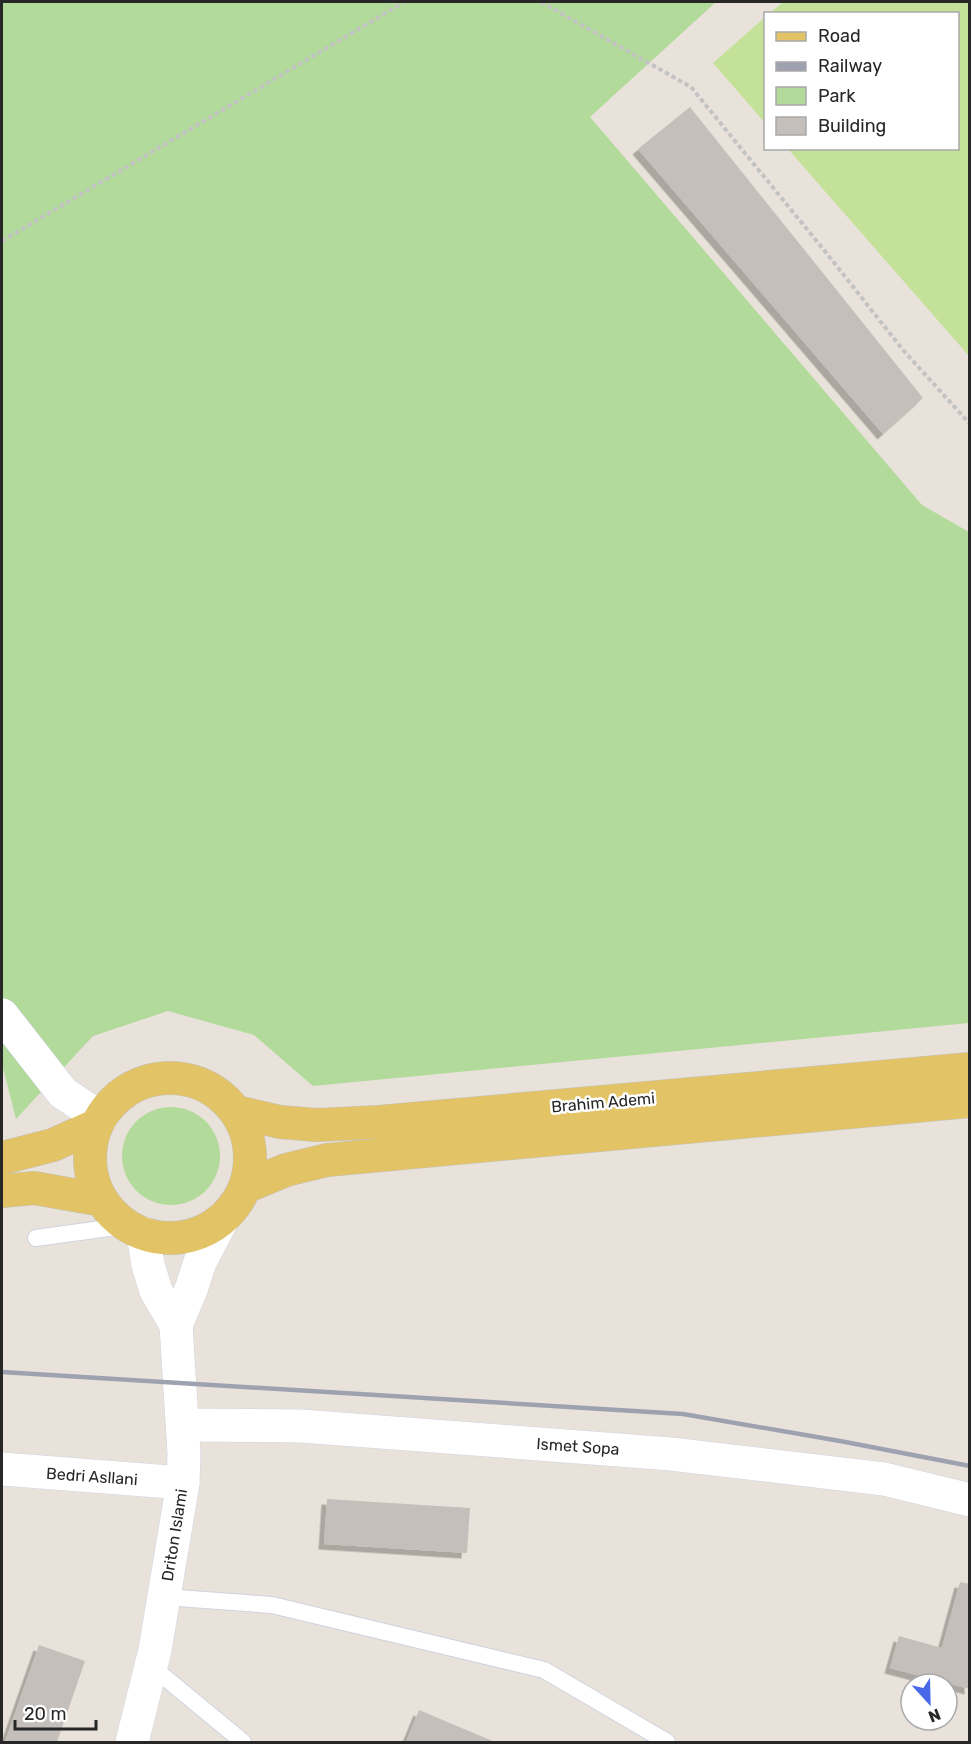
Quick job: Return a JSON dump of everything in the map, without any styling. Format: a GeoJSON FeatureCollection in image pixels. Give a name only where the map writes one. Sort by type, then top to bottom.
{"type":"FeatureCollection","features":[{"type":"Feature","properties":{"kind":"main road","name":"Brahim Ademi"},"geometry":{"type":"LineString","coordinates":[[237,1112],[280,1122],[317,1125],[379,1122],[969,1069]]}},
{"type":"Feature","properties":{"kind":"main road","name":"Brahim Ademi"},"geometry":{"type":"LineString","coordinates":[[163,1078],[185,1079],[205,1085],[237,1112],[246,1131],[250,1150],[250,1168],[245,1187],[236,1204],[223,1218],[207,1229],[189,1236],[170,1238],[133,1230],[102,1200],[93,1181],[90,1162],[91,1143],[99,1121],[124,1092],[143,1083],[163,1078]]}},
{"type":"Feature","properties":{"kind":"main road","name":"Brahim Ademi"},"geometry":{"type":"LineString","coordinates":[[245,1187],[286,1170],[327,1160],[969,1101]]}},
{"type":"Feature","properties":{"kind":"main road","name":"Brahim Ademi"},"geometry":{"type":"LineString","coordinates":[[2,1158],[52,1145],[99,1121]]}},
{"type":"Feature","properties":{"kind":"main road"},"geometry":{"type":"LineString","coordinates":[[2,1191],[34,1188],[102,1200]]}},
{"type":"Feature","properties":{"kind":"street"},"geometry":{"type":"LineString","coordinates":[[2,1015],[63,1093],[99,1121]]}},
{"type":"Feature","properties":{"kind":"street","name":"Driton Islami"},"geometry":{"type":"LineString","coordinates":[[176,1325],[200,1262],[223,1218]]}},
{"type":"Feature","properties":{"kind":"street","name":"Driton Islami"},"geometry":{"type":"LineString","coordinates":[[132,1743],[151,1666],[183,1483],[183,1425],[176,1325],[156,1291],[133,1230]]}},
{"type":"Feature","properties":{"kind":"street","name":"Ismet Sopa"},"geometry":{"type":"LineString","coordinates":[[183,1425],[301,1426],[671,1454],[884,1479],[969,1500]]}},
{"type":"Feature","properties":{"kind":"street","name":"Bedri Asllani"},"geometry":{"type":"LineString","coordinates":[[2,1469],[183,1483]]}},
{"type":"Feature","properties":{"kind":"lane"},"geometry":{"type":"LineString","coordinates":[[36,1238],[133,1230]]}},
{"type":"Feature","properties":{"kind":"lane"},"geometry":{"type":"LineString","coordinates":[[164,1597],[272,1605],[544,1670],[667,1743]]}},
{"type":"Feature","properties":{"kind":"lane"},"geometry":{"type":"LineString","coordinates":[[151,1666],[243,1743]]}},
{"type":"Feature","properties":{"kind":"path"},"geometry":{"type":"LineString","coordinates":[[2,241],[404,2]]}},
{"type":"Feature","properties":{"kind":"path"},"geometry":{"type":"LineString","coordinates":[[541,2],[691,87],[903,350],[969,424]]}},
{"type":"Feature","properties":{"kind":"green space"},"geometry":{"type":"Polygon","coordinates":[[[2,2],[716,2],[590,117],[922,505],[969,532],[969,1023],[313,1086],[254,1035],[168,1011],[93,1036],[16,1119],[2,1064],[2,2]]]}},
{"type":"Feature","properties":{"kind":"green space"},"geometry":{"type":"Polygon","coordinates":[[[783,2],[969,2],[969,356],[789,150],[959,150],[959,12],[771,12],[783,2]]]}},
{"type":"Feature","properties":{"kind":"green space"},"geometry":{"type":"Polygon","coordinates":[[[764,18],[764,122],[713,63],[764,18]]]}},
{"type":"Feature","properties":{"kind":"green space"},"geometry":{"type":"Polygon","coordinates":[[[171,1107],[190,1111],[206,1121],[216,1137],[220,1156],[216,1175],[206,1191],[190,1201],[171,1205],[152,1201],[136,1191],[126,1175],[122,1156],[126,1137],[136,1121],[152,1111],[171,1107]]]}},
{"type":"Feature","properties":{"kind":"building"},"geometry":{"type":"Polygon","coordinates":[[[690,107],[923,398],[883,434],[638,149],[690,107]]]}},
{"type":"Feature","properties":{"kind":"building"},"geometry":{"type":"Polygon","coordinates":[[[327,1499],[470,1508],[467,1553],[324,1544],[327,1499]]]}},
{"type":"Feature","properties":{"kind":"building"},"geometry":{"type":"Polygon","coordinates":[[[960,1582],[970,1584],[970,1689],[959,1686],[959,1672],[905,1672],[890,1668],[899,1636],[942,1648],[960,1582]]]}},
{"type":"Feature","properties":{"kind":"building"},"geometry":{"type":"Polygon","coordinates":[[[39,1645],[85,1661],[57,1742],[5,1742],[39,1645]]]}},
{"type":"Feature","properties":{"kind":"building"},"geometry":{"type":"Polygon","coordinates":[[[419,1710],[495,1742],[406,1742],[419,1710]]]}},
{"type":"Feature","properties":{"kind":"railway"},"geometry":{"type":"LineString","coordinates":[[2,1372],[683,1414],[970,1466]]}}]}
